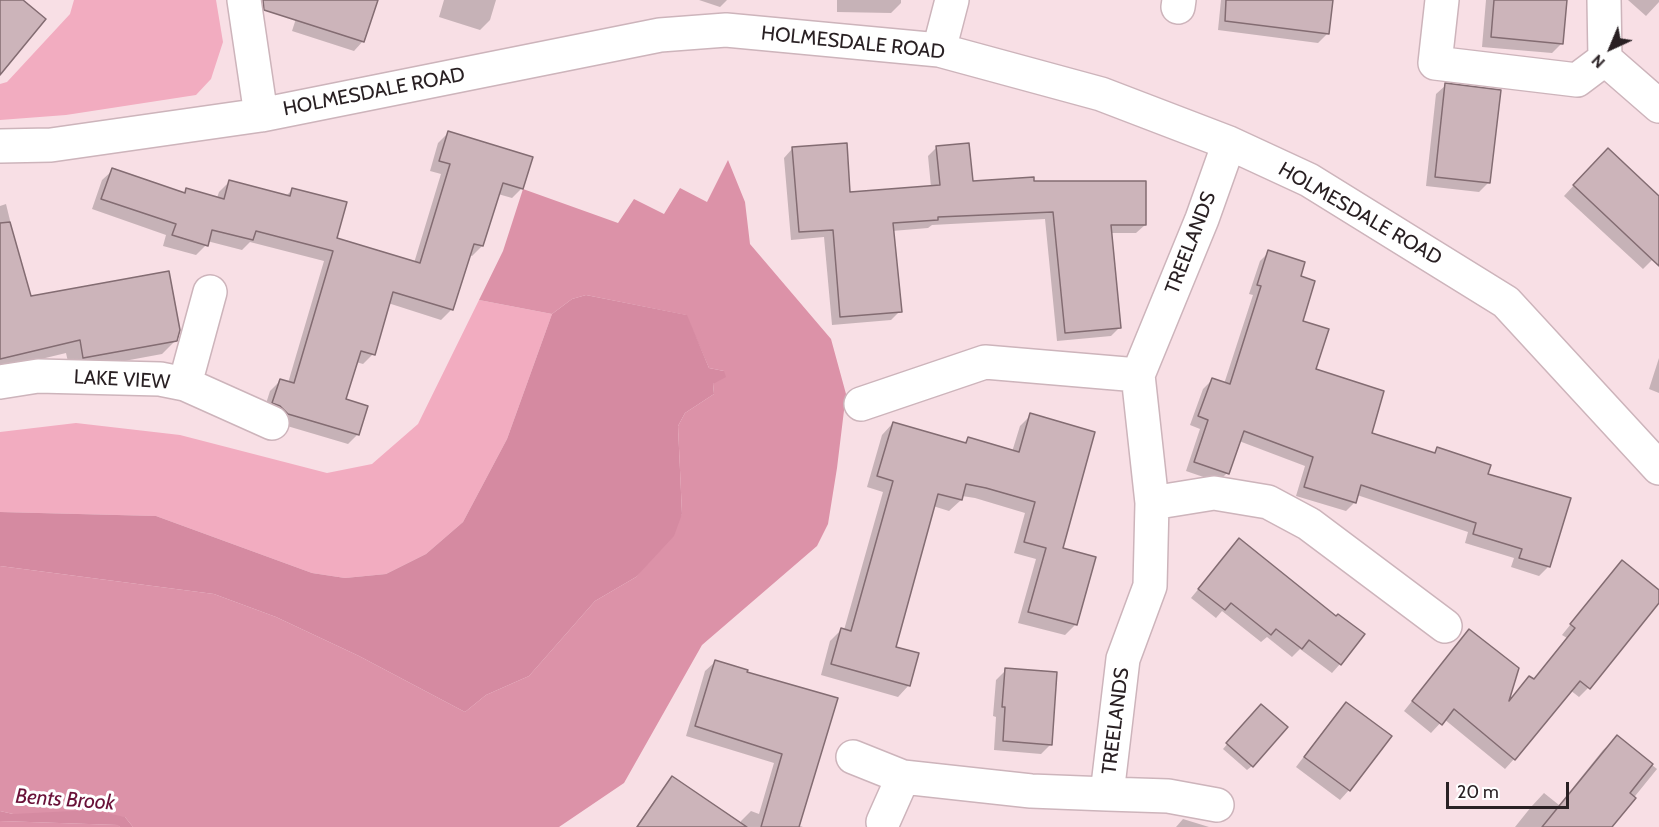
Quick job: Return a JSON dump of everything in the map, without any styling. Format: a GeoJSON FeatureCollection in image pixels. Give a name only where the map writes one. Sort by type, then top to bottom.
{"type":"FeatureCollection","features":[{"type":"Feature","properties":{"kind":"street"},"geometry":{"type":"LineString","coordinates":[[243,0],[261,115]]}},
{"type":"Feature","properties":{"kind":"street"},"geometry":{"type":"LineString","coordinates":[[939,50],[952,0]]}},
{"type":"Feature","properties":{"kind":"street"},"geometry":{"type":"LineString","coordinates":[[1442,0],[1435,63],[1577,80],[1605,59]]}},
{"type":"Feature","properties":{"kind":"street"},"geometry":{"type":"LineString","coordinates":[[1604,0],[1605,59],[1659,106]]}},
{"type":"Feature","properties":{"kind":"street","name":"HOLMESDALE ROAD"},"geometry":{"type":"LineString","coordinates":[[0,146],[51,145],[261,115],[660,35],[726,30],[939,50],[1101,94],[1229,142],[1309,180],[1506,302],[1659,468]]}},
{"type":"Feature","properties":{"kind":"street","name":"TREELANDS"},"geometry":{"type":"LineString","coordinates":[[853,758],[903,777],[1031,791],[1107,794],[1123,659],[1150,586],[1152,503],[1138,375],[1202,219],[1229,142]]}},
{"type":"Feature","properties":{"kind":"street","name":"LAKE VIEW"},"geometry":{"type":"LineString","coordinates":[[0,382],[38,376],[160,379],[185,384],[210,292]]}},
{"type":"Feature","properties":{"kind":"street"},"geometry":{"type":"LineString","coordinates":[[861,404],[985,362],[1138,375]]}},
{"type":"Feature","properties":{"kind":"street"},"geometry":{"type":"LineString","coordinates":[[185,384],[272,423]]}},
{"type":"Feature","properties":{"kind":"street"},"geometry":{"type":"LineString","coordinates":[[1152,503],[1214,493],[1268,502],[1309,524],[1445,626]]}},
{"type":"Feature","properties":{"kind":"street"},"geometry":{"type":"LineString","coordinates":[[883,822],[903,777]]}},
{"type":"Feature","properties":{"kind":"street"},"geometry":{"type":"LineString","coordinates":[[1107,794],[1168,796],[1217,805]]}},
{"type":"Feature","properties":{"kind":"shaded area"},"geometry":{"type":"Polygon","coordinates":[[[74,0],[216,0],[223,42],[211,79],[196,95],[66,115],[0,120],[0,84],[7,82],[70,14],[74,0]]]}},
{"type":"Feature","properties":{"kind":"shaded area"},"geometry":{"type":"Polygon","coordinates":[[[728,160],[745,202],[750,244],[831,339],[846,394],[828,524],[817,546],[702,645],[624,783],[559,827],[133,827],[125,817],[13,814],[0,811],[0,566],[214,594],[276,617],[359,656],[465,712],[486,695],[529,676],[595,601],[636,577],[682,514],[678,426],[685,413],[714,394],[713,384],[724,371],[709,368],[686,315],[586,295],[572,299],[552,314],[479,300],[503,251],[523,189],[618,223],[634,199],[664,214],[680,188],[707,202],[728,160]]]}},
{"type":"Feature","properties":{"kind":"shaded area"},"geometry":{"type":"Polygon","coordinates":[[[586,295],[687,315],[709,368],[724,371],[726,377],[713,384],[714,394],[685,413],[678,426],[682,514],[674,536],[636,577],[595,601],[529,676],[486,695],[465,712],[359,656],[276,617],[214,594],[0,566],[0,512],[156,516],[312,573],[345,578],[386,574],[426,554],[463,522],[507,439],[552,314],[572,299],[586,295]]]}},
{"type":"Feature","properties":{"kind":"shaded area"},"geometry":{"type":"Polygon","coordinates":[[[479,300],[552,314],[507,439],[463,522],[426,554],[386,574],[345,578],[312,573],[156,516],[0,512],[0,432],[76,423],[180,435],[327,473],[372,464],[418,424],[479,300]]]}},
{"type":"Feature","properties":{"kind":"shaded area"},"geometry":{"type":"Polygon","coordinates":[[[93,810],[125,817],[133,827],[0,821],[0,811],[13,814],[93,810]]]}},
{"type":"Feature","properties":{"kind":"shaded area"},"geometry":{"type":"Polygon","coordinates":[[[0,821],[119,825],[120,827],[0,827],[0,821]]]}},
{"type":"Feature","properties":{"kind":"building"},"geometry":{"type":"Polygon","coordinates":[[[0,0],[23,0],[46,19],[0,75],[0,0]]]}},
{"type":"Feature","properties":{"kind":"building"},"geometry":{"type":"Polygon","coordinates":[[[263,0],[378,0],[364,42],[264,10],[263,0]]]}},
{"type":"Feature","properties":{"kind":"building"},"geometry":{"type":"Polygon","coordinates":[[[1226,0],[1333,0],[1329,34],[1225,21],[1226,0]]]}},
{"type":"Feature","properties":{"kind":"building"},"geometry":{"type":"Polygon","coordinates":[[[1494,0],[1567,0],[1563,44],[1491,37],[1494,0]]]}},
{"type":"Feature","properties":{"kind":"building"},"geometry":{"type":"Polygon","coordinates":[[[1445,83],[1501,90],[1490,183],[1435,177],[1445,83]]]}},
{"type":"Feature","properties":{"kind":"building"},"geometry":{"type":"Polygon","coordinates":[[[448,131],[533,157],[523,189],[503,183],[483,246],[474,244],[453,310],[393,292],[375,355],[361,351],[346,399],[368,406],[359,435],[288,414],[280,406],[272,403],[280,379],[294,383],[333,251],[256,231],[253,240],[212,230],[208,246],[172,235],[176,224],[101,199],[112,168],[185,193],[186,188],[224,199],[229,180],[290,196],[292,188],[347,202],[337,238],[420,263],[450,164],[439,161],[448,131]]]}},
{"type":"Feature","properties":{"kind":"building"},"geometry":{"type":"Polygon","coordinates":[[[847,143],[850,192],[940,185],[936,146],[969,143],[973,181],[1034,177],[1034,181],[1146,181],[1146,225],[1111,225],[1121,328],[1065,333],[1053,212],[938,217],[938,220],[893,223],[902,312],[840,317],[833,230],[799,232],[792,147],[847,143]]]}},
{"type":"Feature","properties":{"kind":"building"},"geometry":{"type":"Polygon","coordinates":[[[1608,148],[1659,196],[1659,266],[1573,185],[1608,148]]]}},
{"type":"Feature","properties":{"kind":"building"},"geometry":{"type":"Polygon","coordinates":[[[10,222],[31,296],[169,271],[180,330],[177,341],[83,358],[80,340],[0,359],[0,223],[10,222]]]}},
{"type":"Feature","properties":{"kind":"building"},"geometry":{"type":"Polygon","coordinates":[[[1268,250],[1305,262],[1301,276],[1315,281],[1303,321],[1329,329],[1316,369],[1384,391],[1372,433],[1435,453],[1437,447],[1491,465],[1488,474],[1571,498],[1550,567],[1519,558],[1522,549],[1473,534],[1476,523],[1361,485],[1356,503],[1304,487],[1313,457],[1244,431],[1229,474],[1194,462],[1208,420],[1198,416],[1212,378],[1230,384],[1261,286],[1257,285],[1268,250]]]}},
{"type":"Feature","properties":{"kind":"building"},"geometry":{"type":"Polygon","coordinates":[[[1030,413],[1095,432],[1063,548],[1096,557],[1077,625],[1028,612],[1046,548],[1024,542],[1035,502],[966,484],[962,500],[938,494],[896,647],[919,653],[910,686],[831,664],[841,628],[851,631],[893,481],[877,476],[893,422],[966,443],[968,437],[1019,452],[1030,413]]]}},
{"type":"Feature","properties":{"kind":"building"},"geometry":{"type":"Polygon","coordinates":[[[1239,538],[1336,616],[1338,614],[1365,634],[1341,665],[1309,640],[1302,649],[1276,629],[1271,635],[1231,603],[1225,610],[1198,589],[1239,538]]]}},
{"type":"Feature","properties":{"kind":"building"},"geometry":{"type":"Polygon","coordinates":[[[1622,560],[1659,590],[1659,603],[1590,689],[1580,681],[1515,760],[1454,709],[1442,725],[1412,701],[1469,629],[1519,668],[1509,701],[1529,676],[1534,679],[1575,628],[1570,624],[1622,560]]]}},
{"type":"Feature","properties":{"kind":"building"},"geometry":{"type":"Polygon","coordinates":[[[715,660],[748,670],[747,672],[838,698],[799,827],[761,827],[782,754],[695,726],[715,660]]]}},
{"type":"Feature","properties":{"kind":"building"},"geometry":{"type":"Polygon","coordinates":[[[1005,668],[1057,672],[1052,745],[1003,741],[1005,707],[1002,707],[1005,668]]]}},
{"type":"Feature","properties":{"kind":"building"},"geometry":{"type":"Polygon","coordinates":[[[1346,702],[1392,736],[1350,791],[1304,757],[1346,702]]]}},
{"type":"Feature","properties":{"kind":"building"},"geometry":{"type":"Polygon","coordinates":[[[1261,704],[1288,727],[1253,767],[1226,743],[1261,704]]]}},
{"type":"Feature","properties":{"kind":"building"},"geometry":{"type":"Polygon","coordinates":[[[1617,735],[1653,764],[1630,793],[1636,798],[1612,827],[1542,827],[1617,735]]]}},
{"type":"Feature","properties":{"kind":"building"},"geometry":{"type":"Polygon","coordinates":[[[672,776],[747,827],[637,827],[672,776]]]}},
{"type":"Feature","properties":{"kind":"water label","name":"Bents Brook"},"geometry":{"type":"Point","coordinates":[65,800]}}]}
